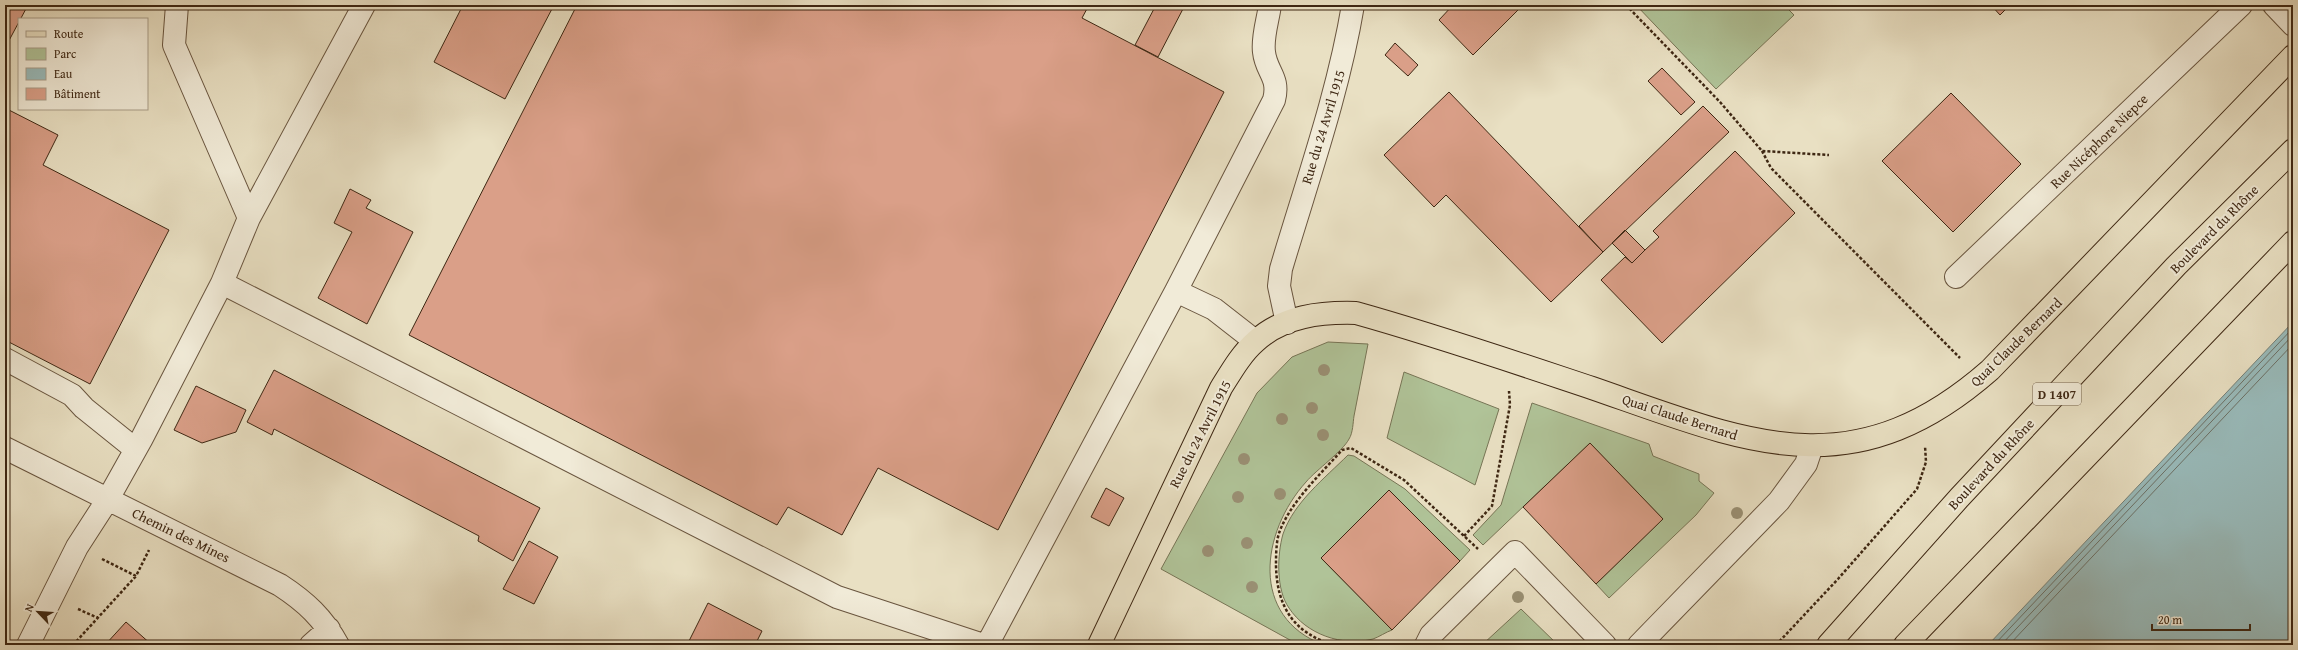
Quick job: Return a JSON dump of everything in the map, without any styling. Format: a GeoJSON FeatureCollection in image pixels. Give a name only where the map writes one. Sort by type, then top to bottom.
{"type":"FeatureCollection","features":[{"type":"Feature","properties":{"kind":"main road","name":"Quai Claude Bernard"},"geometry":{"type":"LineString","coordinates":[[1287,323],[1307,316],[1328,312],[1356,313],[1507,361],[1718,432],[1766,442],[1812,446],[1847,443],[1904,427],[1946,404],[1969,388],[1990,370],[2293,56]]}},
{"type":"Feature","properties":{"kind":"main road","name":"Boulevard du Rhône"},"geometry":{"type":"LineString","coordinates":[[1828,645],[1959,498],[2176,266],[2293,150]]}},
{"type":"Feature","properties":{"kind":"main road"},"geometry":{"type":"LineString","coordinates":[[1905,645],[2293,242]]}},
{"type":"Feature","properties":{"kind":"main road","name":"Rue du 24 Avril 1915"},"geometry":{"type":"LineString","coordinates":[[1099,645],[1221,388],[1255,341],[1268,332],[1287,323]]}},
{"type":"Feature","properties":{"kind":"street"},"geometry":{"type":"LineString","coordinates":[[177,5],[174,45],[249,218]]}},
{"type":"Feature","properties":{"kind":"street"},"geometry":{"type":"LineString","coordinates":[[28,645],[77,547],[108,499],[135,449],[222,283],[249,218],[364,5]]}},
{"type":"Feature","properties":{"kind":"street"},"geometry":{"type":"LineString","coordinates":[[987,645],[1176,290],[1274,100],[1277,88],[1264,53],[1264,39],[1270,5]]}},
{"type":"Feature","properties":{"kind":"street","name":"Rue du 24 Avril 1915"},"geometry":{"type":"LineString","coordinates":[[1287,323],[1279,286],[1281,269],[1327,122],[1345,53],[1353,5]]}},
{"type":"Feature","properties":{"kind":"street","name":"Rue Nicéphore Niepce"},"geometry":{"type":"LineString","coordinates":[[1956,278],[2241,5]]}},
{"type":"Feature","properties":{"kind":"street"},"geometry":{"type":"LineString","coordinates":[[2274,5],[2293,25]]}},
{"type":"Feature","properties":{"kind":"street"},"geometry":{"type":"LineString","coordinates":[[222,283],[837,597],[983,645]]}},
{"type":"Feature","properties":{"kind":"street"},"geometry":{"type":"LineString","coordinates":[[1176,290],[1214,309],[1255,341]]}},
{"type":"Feature","properties":{"kind":"street"},"geometry":{"type":"LineString","coordinates":[[5,359],[72,395],[84,408],[135,449]]}},
{"type":"Feature","properties":{"kind":"street"},"geometry":{"type":"LineString","coordinates":[[1639,645],[1779,501],[1806,464],[1812,446]]}},
{"type":"Feature","properties":{"kind":"street","name":"Chemin des Mines"},"geometry":{"type":"LineString","coordinates":[[5,448],[280,585],[303,600],[320,616],[333,637]]}},
{"type":"Feature","properties":{"kind":"street"},"geometry":{"type":"LineString","coordinates":[[1426,645],[1431,635],[1515,552],[1605,645]]}},
{"type":"Feature","properties":{"kind":"street"},"geometry":{"type":"LineString","coordinates":[[311,645],[333,637]]}},
{"type":"Feature","properties":{"kind":"path"},"geometry":{"type":"LineString","coordinates":[[1626,5],[1720,102],[1762,151],[1771,168],[1965,364]]}},
{"type":"Feature","properties":{"kind":"path"},"geometry":{"type":"LineString","coordinates":[[1762,151],[1829,155]]}},
{"type":"Feature","properties":{"kind":"path"},"geometry":{"type":"LineString","coordinates":[[1464,536],[1492,506],[1510,405],[1507,361]]}},
{"type":"Feature","properties":{"kind":"path"},"geometry":{"type":"LineString","coordinates":[[1776,645],[1838,579],[1916,489],[1926,462],[1925,445],[1904,427]]}},
{"type":"Feature","properties":{"kind":"path"},"geometry":{"type":"LineString","coordinates":[[1335,645],[1324,642],[1304,631],[1294,622],[1283,607],[1276,584],[1276,553],[1279,533],[1289,514],[1300,498],[1342,450],[1351,448],[1404,480],[1499,569]]}},
{"type":"Feature","properties":{"kind":"path"},"geometry":{"type":"LineString","coordinates":[[73,645],[136,576],[162,525]]}},
{"type":"Feature","properties":{"kind":"path"},"geometry":{"type":"LineString","coordinates":[[69,563],[80,567],[92,554],[136,576]]}},
{"type":"Feature","properties":{"kind":"path"},"geometry":{"type":"LineString","coordinates":[[1378,645],[1386,643],[1392,645]]}},
{"type":"Feature","properties":{"kind":"green space"},"geometry":{"type":"Polygon","coordinates":[[[1636,5],[1784,5],[1794,15],[1716,89],[1636,5]]]}},
{"type":"Feature","properties":{"kind":"green space"},"geometry":{"type":"Polygon","coordinates":[[[1328,342],[1368,344],[1350,437],[1346,444],[1306,482],[1291,502],[1279,525],[1272,548],[1270,572],[1273,594],[1283,615],[1300,632],[1324,645],[1299,645],[1161,569],[1257,393],[1292,357],[1328,342]]]}},
{"type":"Feature","properties":{"kind":"green space"},"geometry":{"type":"Polygon","coordinates":[[[1404,372],[1499,409],[1475,485],[1387,438],[1404,372]]]}},
{"type":"Feature","properties":{"kind":"green space"},"geometry":{"type":"Polygon","coordinates":[[[1532,403],[1649,444],[1653,456],[1699,474],[1699,481],[1714,493],[1696,515],[1609,598],[1596,584],[1663,519],[1590,443],[1483,545],[1473,535],[1501,505],[1532,403]]]}},
{"type":"Feature","properties":{"kind":"green space"},"geometry":{"type":"Polygon","coordinates":[[[1348,455],[1354,456],[1405,489],[1470,550],[1460,561],[1389,490],[1321,558],[1392,630],[1373,639],[1361,641],[1337,640],[1305,625],[1296,617],[1285,601],[1279,572],[1281,542],[1288,522],[1302,501],[1348,455]]]}},
{"type":"Feature","properties":{"kind":"green space"},"geometry":{"type":"Polygon","coordinates":[[[1521,609],[1558,645],[1483,644],[1521,609]]]}},
{"type":"Feature","properties":{"kind":"water"},"geometry":{"type":"Polygon","coordinates":[[[2293,322],[2293,645],[1988,645],[2293,322]]]}},
{"type":"Feature","properties":{"kind":"building"},"geometry":{"type":"Polygon","coordinates":[[[5,5],[28,5],[21,18],[18,18],[18,24],[5,48],[5,5]]]}},
{"type":"Feature","properties":{"kind":"building"},"geometry":{"type":"Polygon","coordinates":[[[463,5],[554,5],[505,99],[434,62],[463,5]]]}},
{"type":"Feature","properties":{"kind":"building"},"geometry":{"type":"Polygon","coordinates":[[[577,5],[1089,5],[1082,18],[1224,92],[998,530],[878,468],[842,535],[788,507],[777,525],[409,335],[577,5]]]}},
{"type":"Feature","properties":{"kind":"building"},"geometry":{"type":"Polygon","coordinates":[[[1156,5],[1185,5],[1158,57],[1135,45],[1156,5]]]}},
{"type":"Feature","properties":{"kind":"building"},"geometry":{"type":"Polygon","coordinates":[[[1453,5],[1523,5],[1473,55],[1439,20],[1453,5]]]}},
{"type":"Feature","properties":{"kind":"building"},"geometry":{"type":"Polygon","coordinates":[[[1991,5],[2010,5],[2000,15],[1991,5]]]}},
{"type":"Feature","properties":{"kind":"building"},"geometry":{"type":"Polygon","coordinates":[[[1395,43],[1418,65],[1408,76],[1385,55],[1395,43]]]}},
{"type":"Feature","properties":{"kind":"building"},"geometry":{"type":"Polygon","coordinates":[[[1662,68],[1695,102],[1681,115],[1648,81],[1662,68]]]}},
{"type":"Feature","properties":{"kind":"building"},"geometry":{"type":"Polygon","coordinates":[[[1449,92],[1603,252],[1551,302],[1446,195],[1434,207],[1384,155],[1449,92]]]}},
{"type":"Feature","properties":{"kind":"building"},"geometry":{"type":"Polygon","coordinates":[[[1951,93],[2021,164],[1953,232],[1882,161],[1951,93]]]}},
{"type":"Feature","properties":{"kind":"building"},"geometry":{"type":"Polygon","coordinates":[[[1703,106],[1729,132],[1603,252],[1579,226],[1703,106]]]}},
{"type":"Feature","properties":{"kind":"building"},"geometry":{"type":"Polygon","coordinates":[[[5,108],[58,135],[43,165],[169,230],[90,384],[5,340],[5,108]]]}},
{"type":"Feature","properties":{"kind":"building"},"geometry":{"type":"Polygon","coordinates":[[[1735,151],[1795,213],[1662,343],[1601,280],[1625,257],[1632,263],[1659,237],[1653,231],[1735,151]]]}},
{"type":"Feature","properties":{"kind":"building"},"geometry":{"type":"Polygon","coordinates":[[[350,189],[371,200],[366,208],[413,232],[367,324],[318,298],[352,232],[334,223],[350,189]]]}},
{"type":"Feature","properties":{"kind":"building"},"geometry":{"type":"Polygon","coordinates":[[[1625,230],[1645,250],[1632,263],[1612,243],[1625,230]]]}},
{"type":"Feature","properties":{"kind":"building"},"geometry":{"type":"Polygon","coordinates":[[[274,370],[540,508],[513,561],[478,541],[479,536],[274,429],[272,435],[247,422],[274,370]]]}},
{"type":"Feature","properties":{"kind":"building"},"geometry":{"type":"Polygon","coordinates":[[[196,386],[246,410],[236,432],[202,443],[174,430],[196,386]]]}},
{"type":"Feature","properties":{"kind":"building"},"geometry":{"type":"Polygon","coordinates":[[[1590,443],[1663,519],[1596,584],[1523,507],[1590,443]]]}},
{"type":"Feature","properties":{"kind":"building"},"geometry":{"type":"Polygon","coordinates":[[[1106,488],[1124,498],[1109,526],[1091,517],[1106,488]]]}},
{"type":"Feature","properties":{"kind":"building"},"geometry":{"type":"Polygon","coordinates":[[[1389,490],[1460,561],[1392,630],[1321,558],[1389,490]]]}},
{"type":"Feature","properties":{"kind":"building"},"geometry":{"type":"Polygon","coordinates":[[[529,541],[558,557],[534,604],[503,589],[529,541]]]}},
{"type":"Feature","properties":{"kind":"building"},"geometry":{"type":"Polygon","coordinates":[[[708,603],[762,631],[755,645],[692,645],[688,643],[708,603]]]}},
{"type":"Feature","properties":{"kind":"building"},"geometry":{"type":"Polygon","coordinates":[[[126,622],[152,645],[105,645],[126,622]]]}}]}
